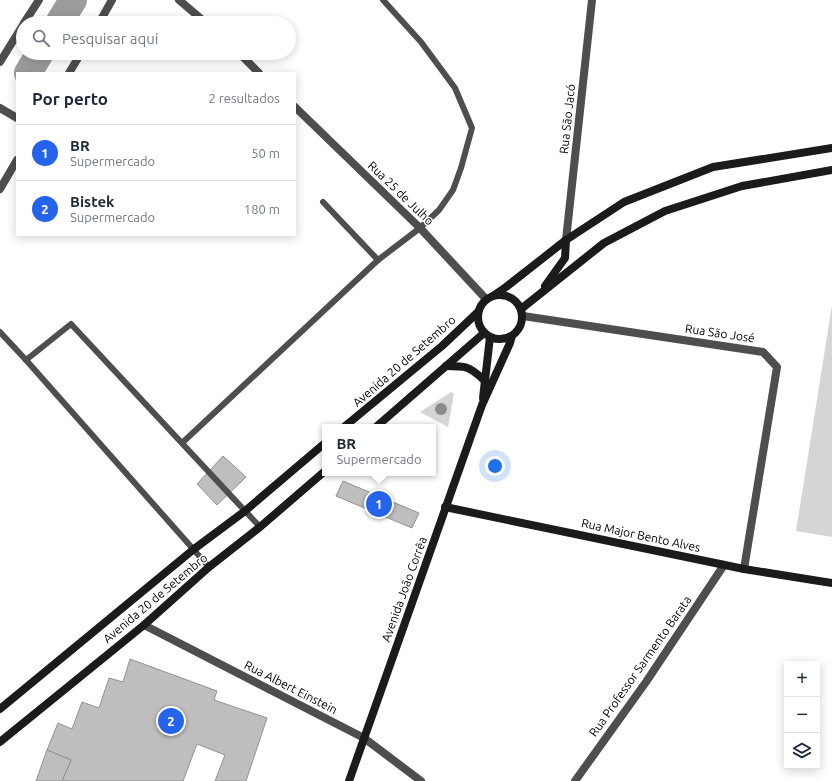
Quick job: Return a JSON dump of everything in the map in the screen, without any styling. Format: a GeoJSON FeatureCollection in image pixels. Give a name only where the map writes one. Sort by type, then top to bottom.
{"type":"FeatureCollection","features":[{"type":"Feature","properties":{"kind":"main road"},"geometry":{"type":"LineString","coordinates":[[489,298],[499,294],[518,303],[522,313],[522,323],[512,336],[505,339],[497,339],[487,335],[480,327],[478,320],[478,312],[481,305],[489,298],[506,287],[566,240],[624,202],[713,167],[832,148]]}},
{"type":"Feature","properties":{"kind":"main road"},"geometry":{"type":"LineString","coordinates":[[537,296],[604,243],[665,211],[742,186],[832,170]]}},
{"type":"Feature","properties":{"kind":"main road"},"geometry":{"type":"LineString","coordinates":[[522,313],[537,296],[565,258],[566,240]]}},
{"type":"Feature","properties":{"kind":"main road","name":"Avenida 20 de Setembro"},"geometry":{"type":"LineString","coordinates":[[348,424],[442,346],[478,312]]}},
{"type":"Feature","properties":{"kind":"main road"},"geometry":{"type":"LineString","coordinates":[[379,424],[446,366],[487,335]]}},
{"type":"Feature","properties":{"kind":"main road","name":"Avenida João Corrêa"},"geometry":{"type":"LineString","coordinates":[[482,405],[487,335]]}},
{"type":"Feature","properties":{"kind":"main road","name":"Avenida João Corrêa"},"geometry":{"type":"LineString","coordinates":[[349,781],[482,405],[512,336]]}},
{"type":"Feature","properties":{"kind":"main road"},"geometry":{"type":"LineString","coordinates":[[446,366],[463,366],[472,369],[484,380]]}},
{"type":"Feature","properties":{"kind":"main road","name":"Avenida 20 de Setembro"},"geometry":{"type":"LineString","coordinates":[[0,709],[194,549],[244,511],[322,446]]}},
{"type":"Feature","properties":{"kind":"main road","name":"Avenida 20 de Setembro"},"geometry":{"type":"LineString","coordinates":[[0,742],[144,625],[209,567],[260,527],[322,474]]}},
{"type":"Feature","properties":{"kind":"main road","name":"Rua Major Bento Alves"},"geometry":{"type":"LineString","coordinates":[[446,507],[744,569],[832,583]]}},
{"type":"Feature","properties":{"kind":"street"},"geometry":{"type":"LineString","coordinates":[[29,16],[39,0]]}},
{"type":"Feature","properties":{"kind":"street"},"geometry":{"type":"LineString","coordinates":[[103,16],[112,0]]}},
{"type":"Feature","properties":{"kind":"street"},"geometry":{"type":"LineString","coordinates":[[179,0],[198,16]]}},
{"type":"Feature","properties":{"kind":"street","name":"Rua São Jacó"},"geometry":{"type":"LineString","coordinates":[[566,240],[592,0]]}},
{"type":"Feature","properties":{"kind":"street"},"geometry":{"type":"LineString","coordinates":[[0,62],[16,37]]}},
{"type":"Feature","properties":{"kind":"street"},"geometry":{"type":"LineString","coordinates":[[70,72],[77,60]]}},
{"type":"Feature","properties":{"kind":"street"},"geometry":{"type":"LineString","coordinates":[[245,60],[258,72]]}},
{"type":"Feature","properties":{"kind":"street"},"geometry":{"type":"LineString","coordinates":[[0,108],[16,117]]}},
{"type":"Feature","properties":{"kind":"street","name":"Rua 25 de Julho"},"geometry":{"type":"LineString","coordinates":[[296,108],[420,228],[489,298]]}},
{"type":"Feature","properties":{"kind":"street"},"geometry":{"type":"LineString","coordinates":[[0,189],[16,162]]}},
{"type":"Feature","properties":{"kind":"street","name":"Rua São José"},"geometry":{"type":"LineString","coordinates":[[522,313],[764,352],[777,367],[744,569]]}},
{"type":"Feature","properties":{"kind":"street","name":"Rua Professor Sarmento Barata"},"geometry":{"type":"LineString","coordinates":[[575,781],[646,682],[724,564]]}},
{"type":"Feature","properties":{"kind":"street","name":"Rua Albert Einstein"},"geometry":{"type":"LineString","coordinates":[[144,625],[364,738],[421,781]]}},
{"type":"Feature","properties":{"kind":"lane"},"geometry":{"type":"LineString","coordinates":[[182,443],[378,260],[420,228],[439,210],[453,190],[461,168],[472,128],[455,88],[421,42],[382,0]]}},
{"type":"Feature","properties":{"kind":"lane"},"geometry":{"type":"LineString","coordinates":[[323,202],[378,260]]}},
{"type":"Feature","properties":{"kind":"lane"},"geometry":{"type":"LineString","coordinates":[[26,360],[71,324],[260,527]]}},
{"type":"Feature","properties":{"kind":"lane"},"geometry":{"type":"LineString","coordinates":[[0,332],[209,567]]}},
{"type":"Feature","properties":{"kind":"shaded area"},"geometry":{"type":"Polygon","coordinates":[[[832,305],[832,537],[796,531],[832,305]]]}},
{"type":"Feature","properties":{"kind":"shaded area"},"geometry":{"type":"Polygon","coordinates":[[[451,392],[454,394],[448,427],[420,412],[451,392]]]}},
{"type":"Feature","properties":{"kind":"building"},"geometry":{"type":"Polygon","coordinates":[[[223,456],[246,477],[217,505],[197,484],[223,456]]]}},
{"type":"Feature","properties":{"kind":"building"},"geometry":{"type":"Polygon","coordinates":[[[343,481],[419,513],[412,528],[336,496],[343,481]]]}},
{"type":"Feature","properties":{"kind":"building"},"geometry":{"type":"Polygon","coordinates":[[[130,659],[217,691],[214,700],[267,718],[246,781],[215,781],[225,755],[197,744],[183,781],[62,781],[71,760],[47,750],[58,723],[72,729],[82,702],[99,708],[109,678],[123,682],[130,659]]]}},
{"type":"Feature","properties":{"kind":"building"},"geometry":{"type":"Polygon","coordinates":[[[47,750],[71,760],[62,781],[36,781],[47,750]]]}},
{"type":"Feature","properties":{"kind":"waterway"},"geometry":{"type":"LineString","coordinates":[[63,16],[73,0]]}},
{"type":"Feature","properties":{"kind":"waterway"},"geometry":{"type":"LineString","coordinates":[[29,72],[36,60]]}},
{"type":"Feature","properties":{"kind":"place","name":"BR"},"geometry":{"type":"Point","coordinates":[379,504]}},
{"type":"Feature","properties":{"kind":"place","name":"Bistek"},"geometry":{"type":"Point","coordinates":[171,721]}}]}
